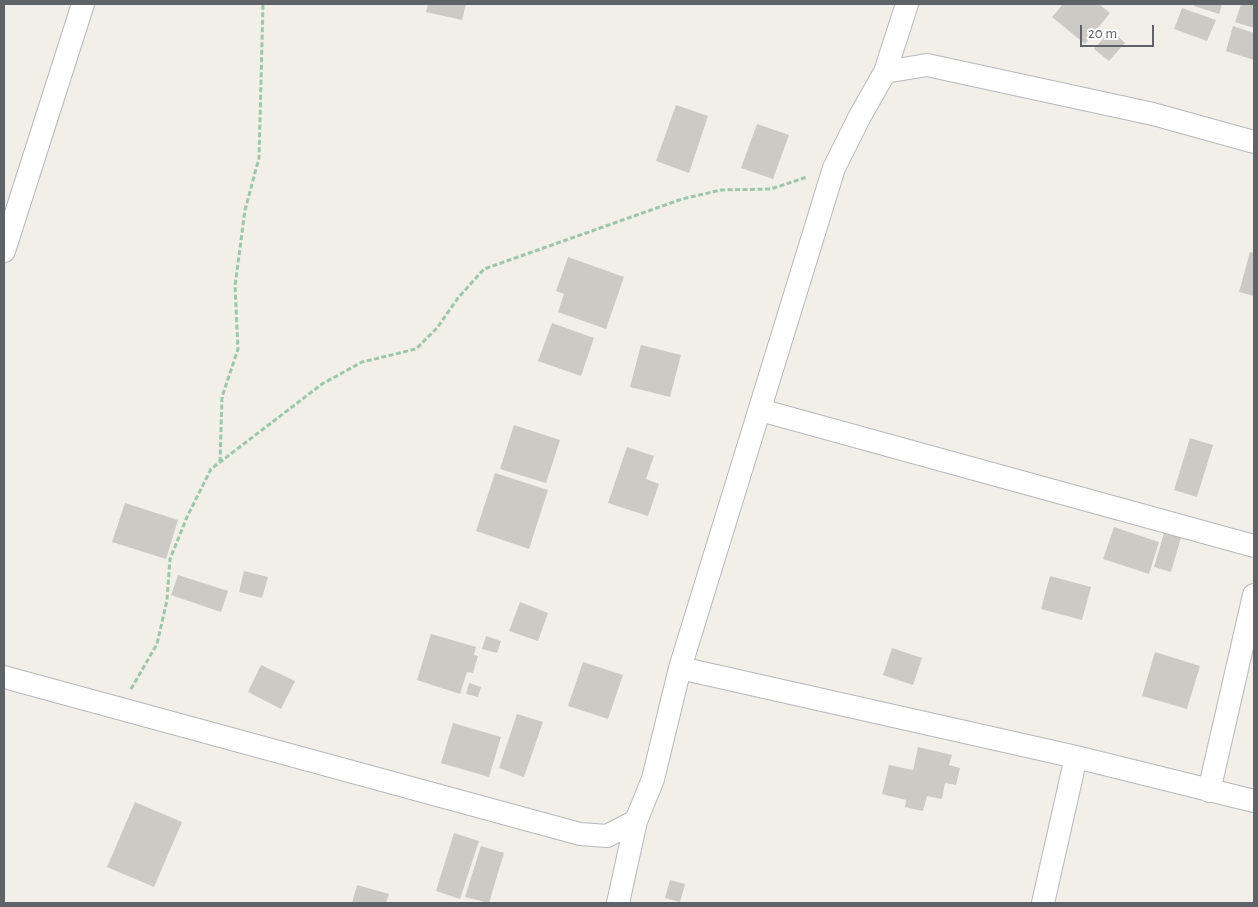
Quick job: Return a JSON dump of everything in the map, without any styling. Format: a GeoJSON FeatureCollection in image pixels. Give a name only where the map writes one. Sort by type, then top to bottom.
{"type":"FeatureCollection","features":[{"type":"Feature","properties":{"kind":"street"},"geometry":{"type":"LineString","coordinates":[[4,250],[83,4]]}},
{"type":"Feature","properties":{"kind":"street"},"geometry":{"type":"LineString","coordinates":[[618,903],[636,821],[653,779],[680,668],[834,168],[885,72],[907,4]]}},
{"type":"Feature","properties":{"kind":"street"},"geometry":{"type":"LineString","coordinates":[[885,72],[927,65],[1153,114],[1254,142]]}},
{"type":"Feature","properties":{"kind":"street"},"geometry":{"type":"LineString","coordinates":[[760,410],[1254,546]]}},
{"type":"Feature","properties":{"kind":"street"},"geometry":{"type":"LineString","coordinates":[[1209,791],[1254,595]]}},
{"type":"Feature","properties":{"kind":"street"},"geometry":{"type":"LineString","coordinates":[[680,668],[1076,757],[1254,801]]}},
{"type":"Feature","properties":{"kind":"street"},"geometry":{"type":"LineString","coordinates":[[4,677],[119,710],[580,834],[607,836],[636,821]]}},
{"type":"Feature","properties":{"kind":"street"},"geometry":{"type":"LineString","coordinates":[[1042,903],[1076,757]]}},
{"type":"Feature","properties":{"kind":"path"},"geometry":{"type":"LineString","coordinates":[[220,462],[222,397],[238,349],[235,286],[245,210],[258,158],[263,4]]}},
{"type":"Feature","properties":{"kind":"path"},"geometry":{"type":"LineString","coordinates":[[119,710],[156,644],[167,600],[170,559],[187,517],[211,469],[322,384],[362,362],[416,349],[437,328],[458,298],[484,269],[682,199],[721,190],[771,189],[834,168]]}},
{"type":"Feature","properties":{"kind":"building"},"geometry":{"type":"Polygon","coordinates":[[[428,4],[466,4],[462,20],[426,12],[428,4]]]}},
{"type":"Feature","properties":{"kind":"building"},"geometry":{"type":"Polygon","coordinates":[[[1063,4],[1099,4],[1110,13],[1085,44],[1052,17],[1063,4]]]}},
{"type":"Feature","properties":{"kind":"building"},"geometry":{"type":"Polygon","coordinates":[[[1195,4],[1222,4],[1219,14],[1194,6],[1195,4]]]}},
{"type":"Feature","properties":{"kind":"building"},"geometry":{"type":"Polygon","coordinates":[[[1241,4],[1254,5],[1254,28],[1235,22],[1241,4]]]}},
{"type":"Feature","properties":{"kind":"building"},"geometry":{"type":"Polygon","coordinates":[[[1182,8],[1216,20],[1207,41],[1174,29],[1182,8]]]}},
{"type":"Feature","properties":{"kind":"building"},"geometry":{"type":"Polygon","coordinates":[[[1233,26],[1254,33],[1254,60],[1226,51],[1233,26]]]}},
{"type":"Feature","properties":{"kind":"building"},"geometry":{"type":"Polygon","coordinates":[[[1111,30],[1125,43],[1109,61],[1094,49],[1111,30]]]}},
{"type":"Feature","properties":{"kind":"building"},"geometry":{"type":"Polygon","coordinates":[[[676,105],[708,116],[689,173],[656,161],[676,105]]]}},
{"type":"Feature","properties":{"kind":"building"},"geometry":{"type":"Polygon","coordinates":[[[757,124],[789,135],[773,179],[741,168],[757,124]]]}},
{"type":"Feature","properties":{"kind":"building"},"geometry":{"type":"Polygon","coordinates":[[[1250,252],[1254,253],[1254,296],[1239,292],[1250,252]]]}},
{"type":"Feature","properties":{"kind":"building"},"geometry":{"type":"Polygon","coordinates":[[[568,257],[624,277],[606,329],[558,312],[564,294],[556,291],[568,257]]]}},
{"type":"Feature","properties":{"kind":"building"},"geometry":{"type":"Polygon","coordinates":[[[552,323],[594,338],[581,376],[538,361],[552,323]]]}},
{"type":"Feature","properties":{"kind":"building"},"geometry":{"type":"Polygon","coordinates":[[[641,345],[681,355],[670,397],[630,387],[641,345]]]}},
{"type":"Feature","properties":{"kind":"building"},"geometry":{"type":"Polygon","coordinates":[[[514,425],[560,440],[546,483],[500,469],[514,425]]]}},
{"type":"Feature","properties":{"kind":"building"},"geometry":{"type":"Polygon","coordinates":[[[1190,438],[1213,445],[1197,497],[1174,490],[1190,438]]]}},
{"type":"Feature","properties":{"kind":"building"},"geometry":{"type":"Polygon","coordinates":[[[627,447],[654,456],[646,479],[659,484],[648,516],[608,503],[627,447]]]}},
{"type":"Feature","properties":{"kind":"building"},"geometry":{"type":"Polygon","coordinates":[[[495,473],[548,490],[529,549],[476,531],[495,473]]]}},
{"type":"Feature","properties":{"kind":"building"},"geometry":{"type":"Polygon","coordinates":[[[125,503],[178,520],[166,559],[112,542],[125,503]]]}},
{"type":"Feature","properties":{"kind":"building"},"geometry":{"type":"Polygon","coordinates":[[[1114,527],[1159,542],[1149,574],[1103,559],[1114,527]]]}},
{"type":"Feature","properties":{"kind":"building"},"geometry":{"type":"Polygon","coordinates":[[[1164,533],[1181,538],[1171,572],[1154,567],[1164,533]]]}},
{"type":"Feature","properties":{"kind":"building"},"geometry":{"type":"Polygon","coordinates":[[[244,571],[268,577],[262,598],[239,592],[244,571]]]}},
{"type":"Feature","properties":{"kind":"building"},"geometry":{"type":"Polygon","coordinates":[[[178,575],[228,591],[221,612],[171,595],[178,575]]]}},
{"type":"Feature","properties":{"kind":"building"},"geometry":{"type":"Polygon","coordinates":[[[1050,576],[1091,587],[1082,620],[1041,609],[1050,576]]]}},
{"type":"Feature","properties":{"kind":"building"},"geometry":{"type":"Polygon","coordinates":[[[520,602],[548,613],[538,641],[509,631],[520,602]]]}},
{"type":"Feature","properties":{"kind":"building"},"geometry":{"type":"Polygon","coordinates":[[[431,634],[476,647],[474,655],[478,656],[473,673],[467,672],[460,694],[417,680],[431,634]]]}},
{"type":"Feature","properties":{"kind":"building"},"geometry":{"type":"Polygon","coordinates":[[[486,636],[501,641],[497,653],[482,649],[486,636]]]}},
{"type":"Feature","properties":{"kind":"building"},"geometry":{"type":"Polygon","coordinates":[[[892,648],[922,658],[913,685],[883,675],[892,648]]]}},
{"type":"Feature","properties":{"kind":"building"},"geometry":{"type":"Polygon","coordinates":[[[1155,652],[1200,666],[1187,709],[1142,696],[1155,652]]]}},
{"type":"Feature","properties":{"kind":"building"},"geometry":{"type":"Polygon","coordinates":[[[583,662],[623,675],[608,719],[568,706],[583,662]]]}},
{"type":"Feature","properties":{"kind":"building"},"geometry":{"type":"Polygon","coordinates":[[[261,665],[295,681],[281,709],[248,692],[261,665]]]}},
{"type":"Feature","properties":{"kind":"building"},"geometry":{"type":"Polygon","coordinates":[[[469,683],[481,687],[478,697],[466,694],[469,683]]]}},
{"type":"Feature","properties":{"kind":"building"},"geometry":{"type":"Polygon","coordinates":[[[517,714],[543,722],[524,777],[499,768],[517,714]]]}},
{"type":"Feature","properties":{"kind":"building"},"geometry":{"type":"Polygon","coordinates":[[[453,723],[501,737],[489,777],[441,763],[453,723]]]}},
{"type":"Feature","properties":{"kind":"building"},"geometry":{"type":"Polygon","coordinates":[[[918,747],[952,755],[949,765],[960,768],[956,785],[945,783],[942,799],[927,796],[923,811],[905,807],[906,800],[882,794],[889,765],[913,770],[918,747]]]}},
{"type":"Feature","properties":{"kind":"building"},"geometry":{"type":"Polygon","coordinates":[[[135,802],[182,822],[154,887],[107,867],[135,802]]]}},
{"type":"Feature","properties":{"kind":"building"},"geometry":{"type":"Polygon","coordinates":[[[454,833],[479,841],[460,899],[436,891],[454,833]]]}},
{"type":"Feature","properties":{"kind":"building"},"geometry":{"type":"Polygon","coordinates":[[[481,846],[504,853],[489,903],[465,897],[481,846]]]}},
{"type":"Feature","properties":{"kind":"building"},"geometry":{"type":"Polygon","coordinates":[[[670,880],[685,884],[680,902],[665,898],[670,880]]]}},
{"type":"Feature","properties":{"kind":"building"},"geometry":{"type":"Polygon","coordinates":[[[357,885],[389,894],[386,903],[352,903],[357,885]]]}}]}
